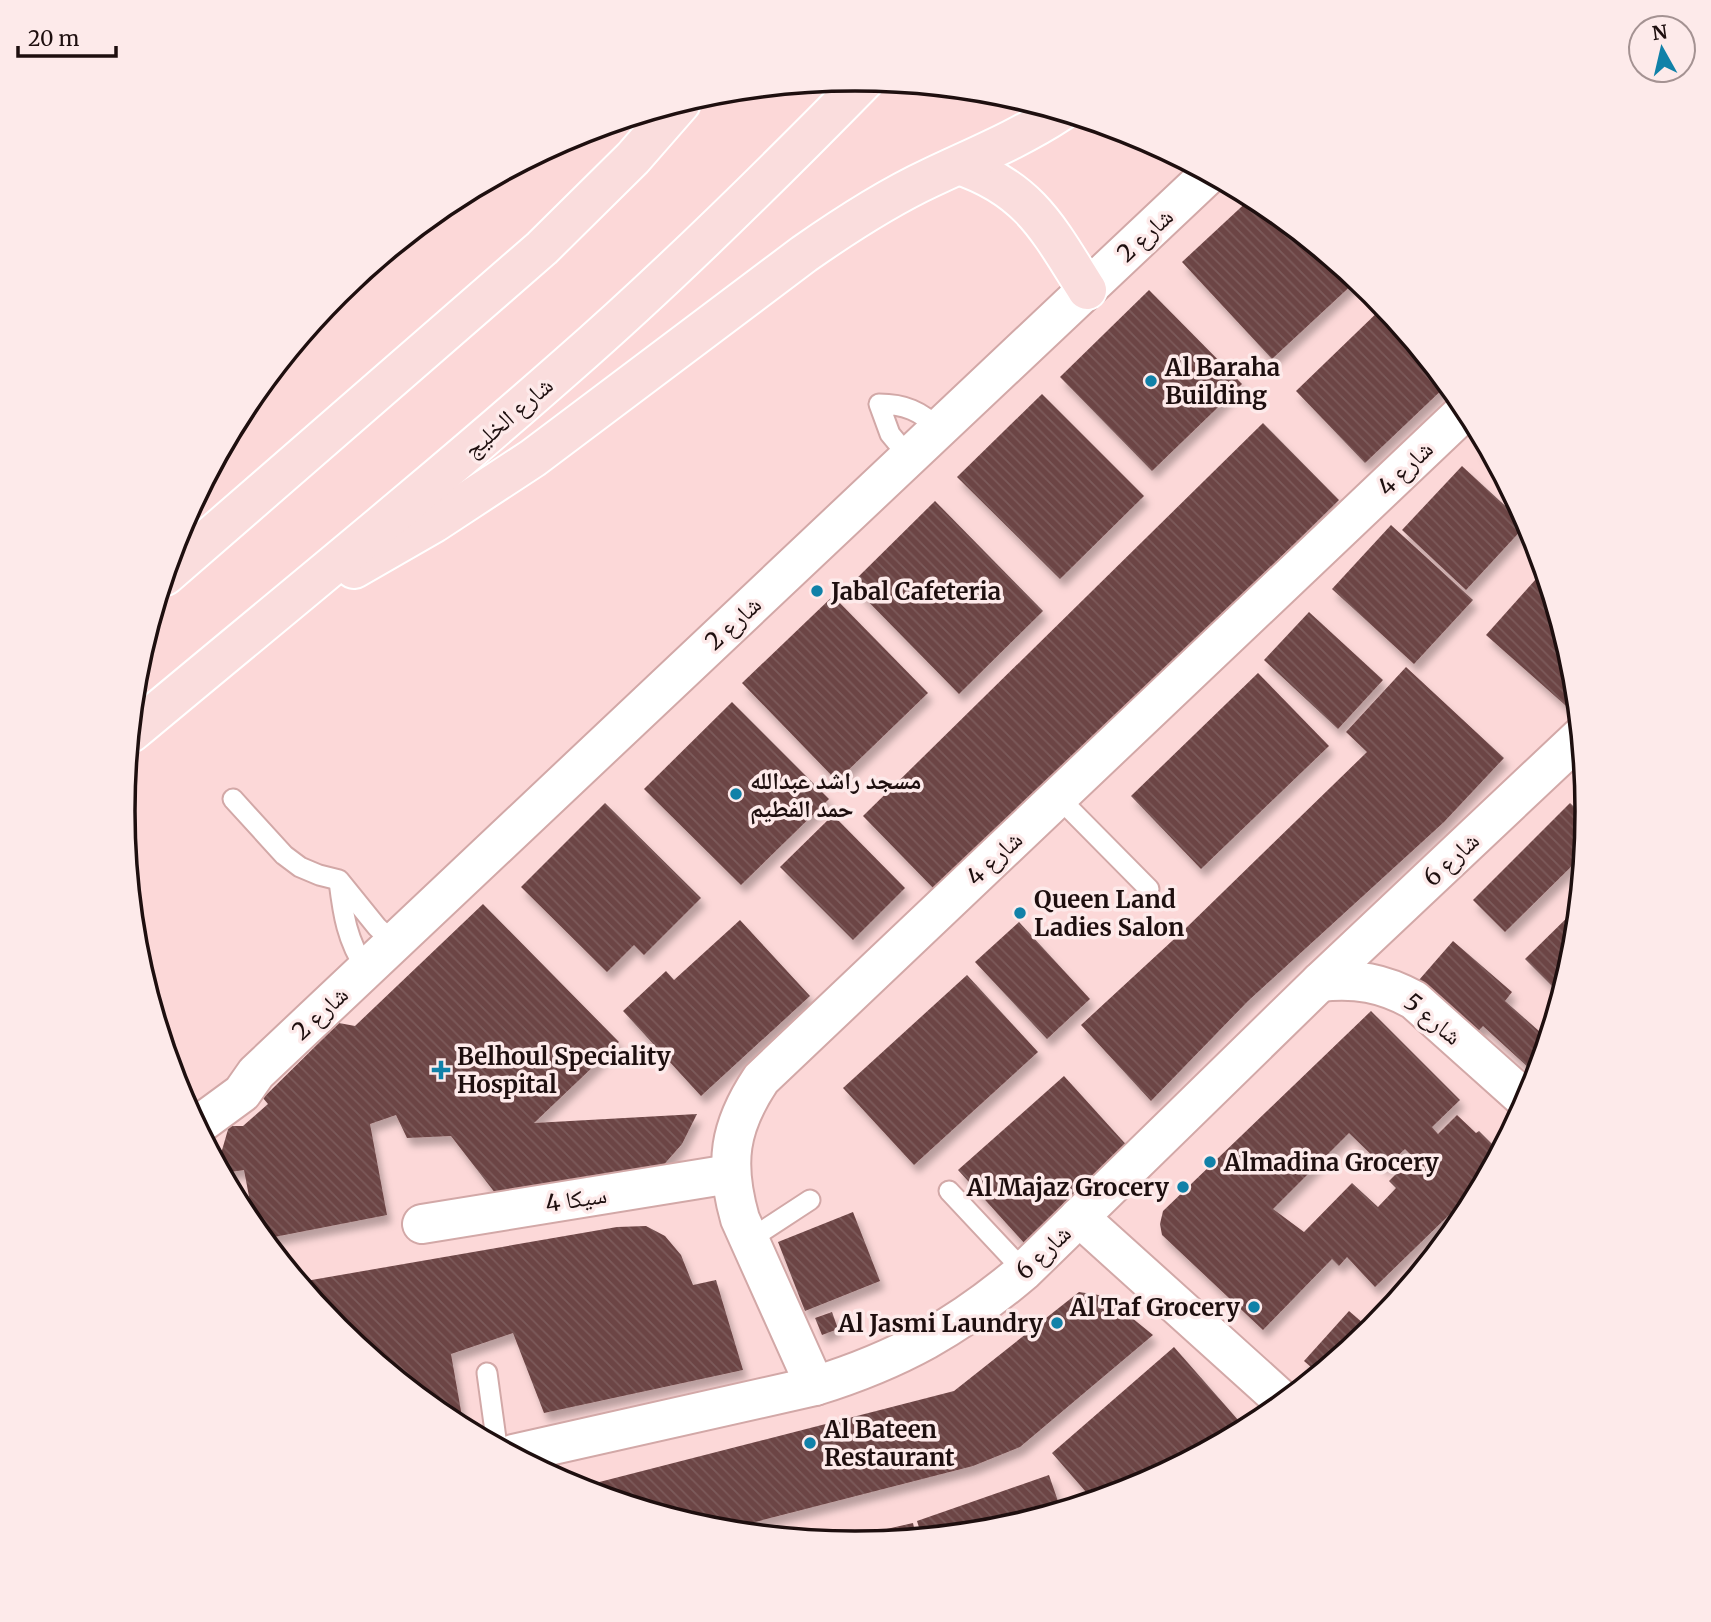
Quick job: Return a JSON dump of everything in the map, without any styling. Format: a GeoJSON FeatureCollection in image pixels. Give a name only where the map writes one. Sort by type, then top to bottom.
{"type":"FeatureCollection","features":[{"type":"Feature","properties":{"kind":"main road","name":"شارع الخليج"},"geometry":{"type":"LineString","coordinates":[[141,724],[579,355],[722,223],[854,91]]}},
{"type":"Feature","properties":{"kind":"main road"},"geometry":{"type":"LineString","coordinates":[[180,563],[542,248],[624,167],[670,116]]}},
{"type":"Feature","properties":{"kind":"main road"},"geometry":{"type":"LineString","coordinates":[[283,606],[360,566],[484,491],[533,458],[804,254],[886,201],[1009,142],[1050,118]]}},
{"type":"Feature","properties":{"kind":"main road"},"geometry":{"type":"LineString","coordinates":[[959,165],[981,172],[1001,183],[1036,212],[1087,290]]}},
{"type":"Feature","properties":{"kind":"street","name":"شارع 2"},"geometry":{"type":"LineString","coordinates":[[206,1120],[242,1093],[256,1073],[1203,180]]}},
{"type":"Feature","properties":{"kind":"street","name":"شارع 4"},"geometry":{"type":"LineString","coordinates":[[815,1385],[740,1219],[730,1174],[736,1124],[761,1079],[1458,417]]}},
{"type":"Feature","properties":{"kind":"street","name":"شارع 6"},"geometry":{"type":"LineString","coordinates":[[526,1451],[815,1385],[861,1371],[906,1352],[948,1329],[988,1302],[1024,1271],[1320,982],[1572,745]]}},
{"type":"Feature","properties":{"kind":"street","name":"شارع 5"},"geometry":{"type":"LineString","coordinates":[[1320,982],[1345,979],[1369,981],[1393,988],[1414,1000],[1518,1093]]}},
{"type":"Feature","properties":{"kind":"street","name":"شارع 2"},"geometry":{"type":"LineString","coordinates":[[195,1098],[232,1077],[256,1073]]}},
{"type":"Feature","properties":{"kind":"street","name":"4 سيكا"},"geometry":{"type":"LineString","coordinates":[[422,1224],[730,1174]]}},
{"type":"Feature","properties":{"kind":"street"},"geometry":{"type":"LineString","coordinates":[[1079,1217],[1276,1395]]}},
{"type":"Feature","properties":{"kind":"lane"},"geometry":{"type":"LineString","coordinates":[[909,457],[890,434],[879,404],[896,404],[913,409],[939,429]]}},
{"type":"Feature","properties":{"kind":"lane"},"geometry":{"type":"LineString","coordinates":[[1058,797],[1149,889]]}},
{"type":"Feature","properties":{"kind":"lane"},"geometry":{"type":"LineString","coordinates":[[233,799],[284,855],[300,867],[339,880],[377,927],[394,943]]}},
{"type":"Feature","properties":{"kind":"lane"},"geometry":{"type":"LineString","coordinates":[[339,880],[346,930],[366,969]]}},
{"type":"Feature","properties":{"kind":"lane"},"geometry":{"type":"LineString","coordinates":[[950,1191],[1024,1271]]}},
{"type":"Feature","properties":{"kind":"lane"},"geometry":{"type":"LineString","coordinates":[[749,1240],[810,1200]]}},
{"type":"Feature","properties":{"kind":"lane"},"geometry":{"type":"LineString","coordinates":[[486,1373],[495,1435]]}},
{"type":"Feature","properties":{"kind":"building"},"geometry":{"type":"Polygon","coordinates":[[[1244,204],[1294,240],[1349,287],[1272,359],[1182,262],[1244,204]]]}},
{"type":"Feature","properties":{"kind":"building","name":"Al Baraha Building"},"geometry":{"type":"Polygon","coordinates":[[[1149,290],[1242,384],[1152,471],[1060,377],[1149,290]]]}},
{"type":"Feature","properties":{"kind":"building"},"geometry":{"type":"Polygon","coordinates":[[[1376,314],[1440,391],[1365,463],[1296,391],[1376,314]]]}},
{"type":"Feature","properties":{"kind":"building"},"geometry":{"type":"Polygon","coordinates":[[[1042,394],[1144,496],[1060,579],[957,477],[1042,394]]]}},
{"type":"Feature","properties":{"kind":"building"},"geometry":{"type":"Polygon","coordinates":[[[1263,423],[1339,500],[938,893],[863,816],[1263,423]]]}},
{"type":"Feature","properties":{"kind":"building"},"geometry":{"type":"Polygon","coordinates":[[[1462,466],[1509,509],[1520,532],[1466,590],[1402,530],[1462,466]]]}},
{"type":"Feature","properties":{"kind":"building"},"geometry":{"type":"Polygon","coordinates":[[[935,501],[1043,611],[959,694],[851,584],[935,501]]]}},
{"type":"Feature","properties":{"kind":"building"},"geometry":{"type":"Polygon","coordinates":[[[1391,525],[1473,600],[1414,664],[1332,589],[1391,525]]]}},
{"type":"Feature","properties":{"kind":"building"},"geometry":{"type":"Polygon","coordinates":[[[1536,578],[1551,625],[1568,707],[1486,635],[1536,578]]]}},
{"type":"Feature","properties":{"kind":"building"},"geometry":{"type":"Polygon","coordinates":[[[833,596],[928,693],[837,781],[742,683],[833,596]]]}},
{"type":"Feature","properties":{"kind":"building"},"geometry":{"type":"Polygon","coordinates":[[[1309,612],[1383,680],[1338,729],[1264,660],[1309,612]]]}},
{"type":"Feature","properties":{"kind":"building"},"geometry":{"type":"Polygon","coordinates":[[[1406,667],[1504,758],[1444,822],[1248,1001],[1151,1101],[1081,1025],[1185,929],[1367,752],[1346,732],[1406,667]]]}},
{"type":"Feature","properties":{"kind":"building"},"geometry":{"type":"Polygon","coordinates":[[[1258,673],[1329,746],[1201,869],[1131,796],[1258,673]]]}},
{"type":"Feature","properties":{"kind":"building","name":"مسجد راشد عبدالله حمد الفطيم"},"geometry":{"type":"Polygon","coordinates":[[[732,702],[829,799],[741,885],[644,789],[732,702]]]}},
{"type":"Feature","properties":{"kind":"building"},"geometry":{"type":"Polygon","coordinates":[[[605,803],[701,898],[644,955],[634,945],[607,972],[521,887],[605,803]]]}},
{"type":"Feature","properties":{"kind":"building"},"geometry":{"type":"Polygon","coordinates":[[[1570,803],[1576,809],[1573,865],[1505,932],[1473,900],[1570,803]]]}},
{"type":"Feature","properties":{"kind":"building"},"geometry":{"type":"Polygon","coordinates":[[[833,815],[905,888],[853,940],[780,867],[833,815]]]}},
{"type":"Feature","properties":{"kind":"building","name":"Belhoul Speciality Hospital"},"geometry":{"type":"Polygon","coordinates":[[[483,904],[619,1042],[534,1123],[697,1114],[682,1144],[660,1169],[499,1198],[451,1136],[407,1138],[396,1115],[370,1124],[387,1215],[275,1237],[250,1199],[244,1170],[232,1172],[222,1151],[229,1126],[243,1126],[268,1104],[263,1098],[339,1023],[355,1026],[483,904]]]}},
{"type":"Feature","properties":{"kind":"building"},"geometry":{"type":"Polygon","coordinates":[[[1567,918],[1553,987],[1525,959],[1567,918]]]}},
{"type":"Feature","properties":{"kind":"building"},"geometry":{"type":"Polygon","coordinates":[[[740,920],[810,996],[701,1096],[623,1011],[666,971],[674,980],[740,920]]]}},
{"type":"Feature","properties":{"kind":"building"},"geometry":{"type":"Polygon","coordinates":[[[1019,922],[1090,999],[1047,1039],[975,962],[1019,922]]]}},
{"type":"Feature","properties":{"kind":"building"},"geometry":{"type":"Polygon","coordinates":[[[1453,941],[1512,992],[1505,1001],[1540,1032],[1528,1067],[1483,1026],[1471,1039],[1412,988],[1453,941]]]}},
{"type":"Feature","properties":{"kind":"building"},"geometry":{"type":"Polygon","coordinates":[[[967,975],[1038,1052],[914,1165],[843,1088],[967,975]]]}},
{"type":"Feature","properties":{"kind":"building"},"geometry":{"type":"Polygon","coordinates":[[[1371,1011],[1460,1100],[1432,1127],[1438,1134],[1457,1115],[1493,1145],[1455,1209],[1375,1287],[1347,1257],[1339,1266],[1332,1259],[1263,1330],[1162,1235],[1160,1224],[1163,1211],[1371,1011]],[[1349,1133],[1273,1209],[1304,1232],[1352,1183],[1378,1207],[1396,1188],[1389,1181],[1413,1157],[1405,1149],[1385,1168],[1349,1133]]]}},
{"type":"Feature","properties":{"kind":"building"},"geometry":{"type":"Polygon","coordinates":[[[1064,1076],[1131,1150],[1026,1245],[958,1170],[1064,1076]]]}},
{"type":"Feature","properties":{"kind":"building"},"geometry":{"type":"Polygon","coordinates":[[[853,1212],[880,1281],[805,1311],[778,1242],[853,1212]]]}},
{"type":"Feature","properties":{"kind":"building"},"geometry":{"type":"Polygon","coordinates":[[[646,1226],[665,1236],[681,1255],[693,1285],[716,1280],[743,1370],[544,1413],[513,1333],[451,1354],[462,1414],[381,1352],[346,1320],[309,1280],[617,1227],[646,1226]]]}},
{"type":"Feature","properties":{"kind":"building"},"geometry":{"type":"Polygon","coordinates":[[[1079,1292],[1105,1296],[1153,1335],[1020,1447],[973,1466],[751,1523],[669,1506],[597,1483],[954,1391],[1079,1292]]]}},
{"type":"Feature","properties":{"kind":"building"},"geometry":{"type":"Polygon","coordinates":[[[1349,1311],[1362,1322],[1311,1367],[1304,1361],[1349,1311]]]}},
{"type":"Feature","properties":{"kind":"building"},"geometry":{"type":"Polygon","coordinates":[[[832,1312],[838,1329],[822,1335],[815,1318],[832,1312]]]}},
{"type":"Feature","properties":{"kind":"building"},"geometry":{"type":"Polygon","coordinates":[[[1174,1347],[1239,1421],[1174,1457],[1087,1493],[1052,1453],[1174,1347]]]}},
{"type":"Feature","properties":{"kind":"building"},"geometry":{"type":"Polygon","coordinates":[[[1049,1475],[1058,1501],[996,1517],[949,1525],[919,1528],[917,1521],[1049,1475]]]}},
{"type":"Feature","properties":{"kind":"building"},"geometry":{"type":"Polygon","coordinates":[[[913,1523],[914,1528],[903,1529],[883,1530],[913,1523]]]}},
{"type":"Feature","properties":{"kind":"place","name":"Al Baraha Building"},"geometry":{"type":"Point","coordinates":[1151,381]}},
{"type":"Feature","properties":{"kind":"place","name":"Jabal Cafeteria"},"geometry":{"type":"Point","coordinates":[817,591]}},
{"type":"Feature","properties":{"kind":"place","name":"مسجد راشد عبدالله حمد الفطيم"},"geometry":{"type":"Point","coordinates":[736,794]}},
{"type":"Feature","properties":{"kind":"place","name":"Queen Land Ladies Salon"},"geometry":{"type":"Point","coordinates":[1020,913]}},
{"type":"Feature","properties":{"kind":"place","name":"Belhoul Speciality Hospital"},"geometry":{"type":"Point","coordinates":[441,1070]}},
{"type":"Feature","properties":{"kind":"place","name":"Almadina Grocery"},"geometry":{"type":"Point","coordinates":[1210,1162]}},
{"type":"Feature","properties":{"kind":"place","name":"Al Majaz Grocery"},"geometry":{"type":"Point","coordinates":[1183,1187]}},
{"type":"Feature","properties":{"kind":"place","name":"Al Taf Grocery"},"geometry":{"type":"Point","coordinates":[1254,1307]}},
{"type":"Feature","properties":{"kind":"place","name":"Al Jasmi Laundry"},"geometry":{"type":"Point","coordinates":[1057,1323]}},
{"type":"Feature","properties":{"kind":"place","name":"Al Bateen Restaurant"},"geometry":{"type":"Point","coordinates":[810,1443]}}]}
